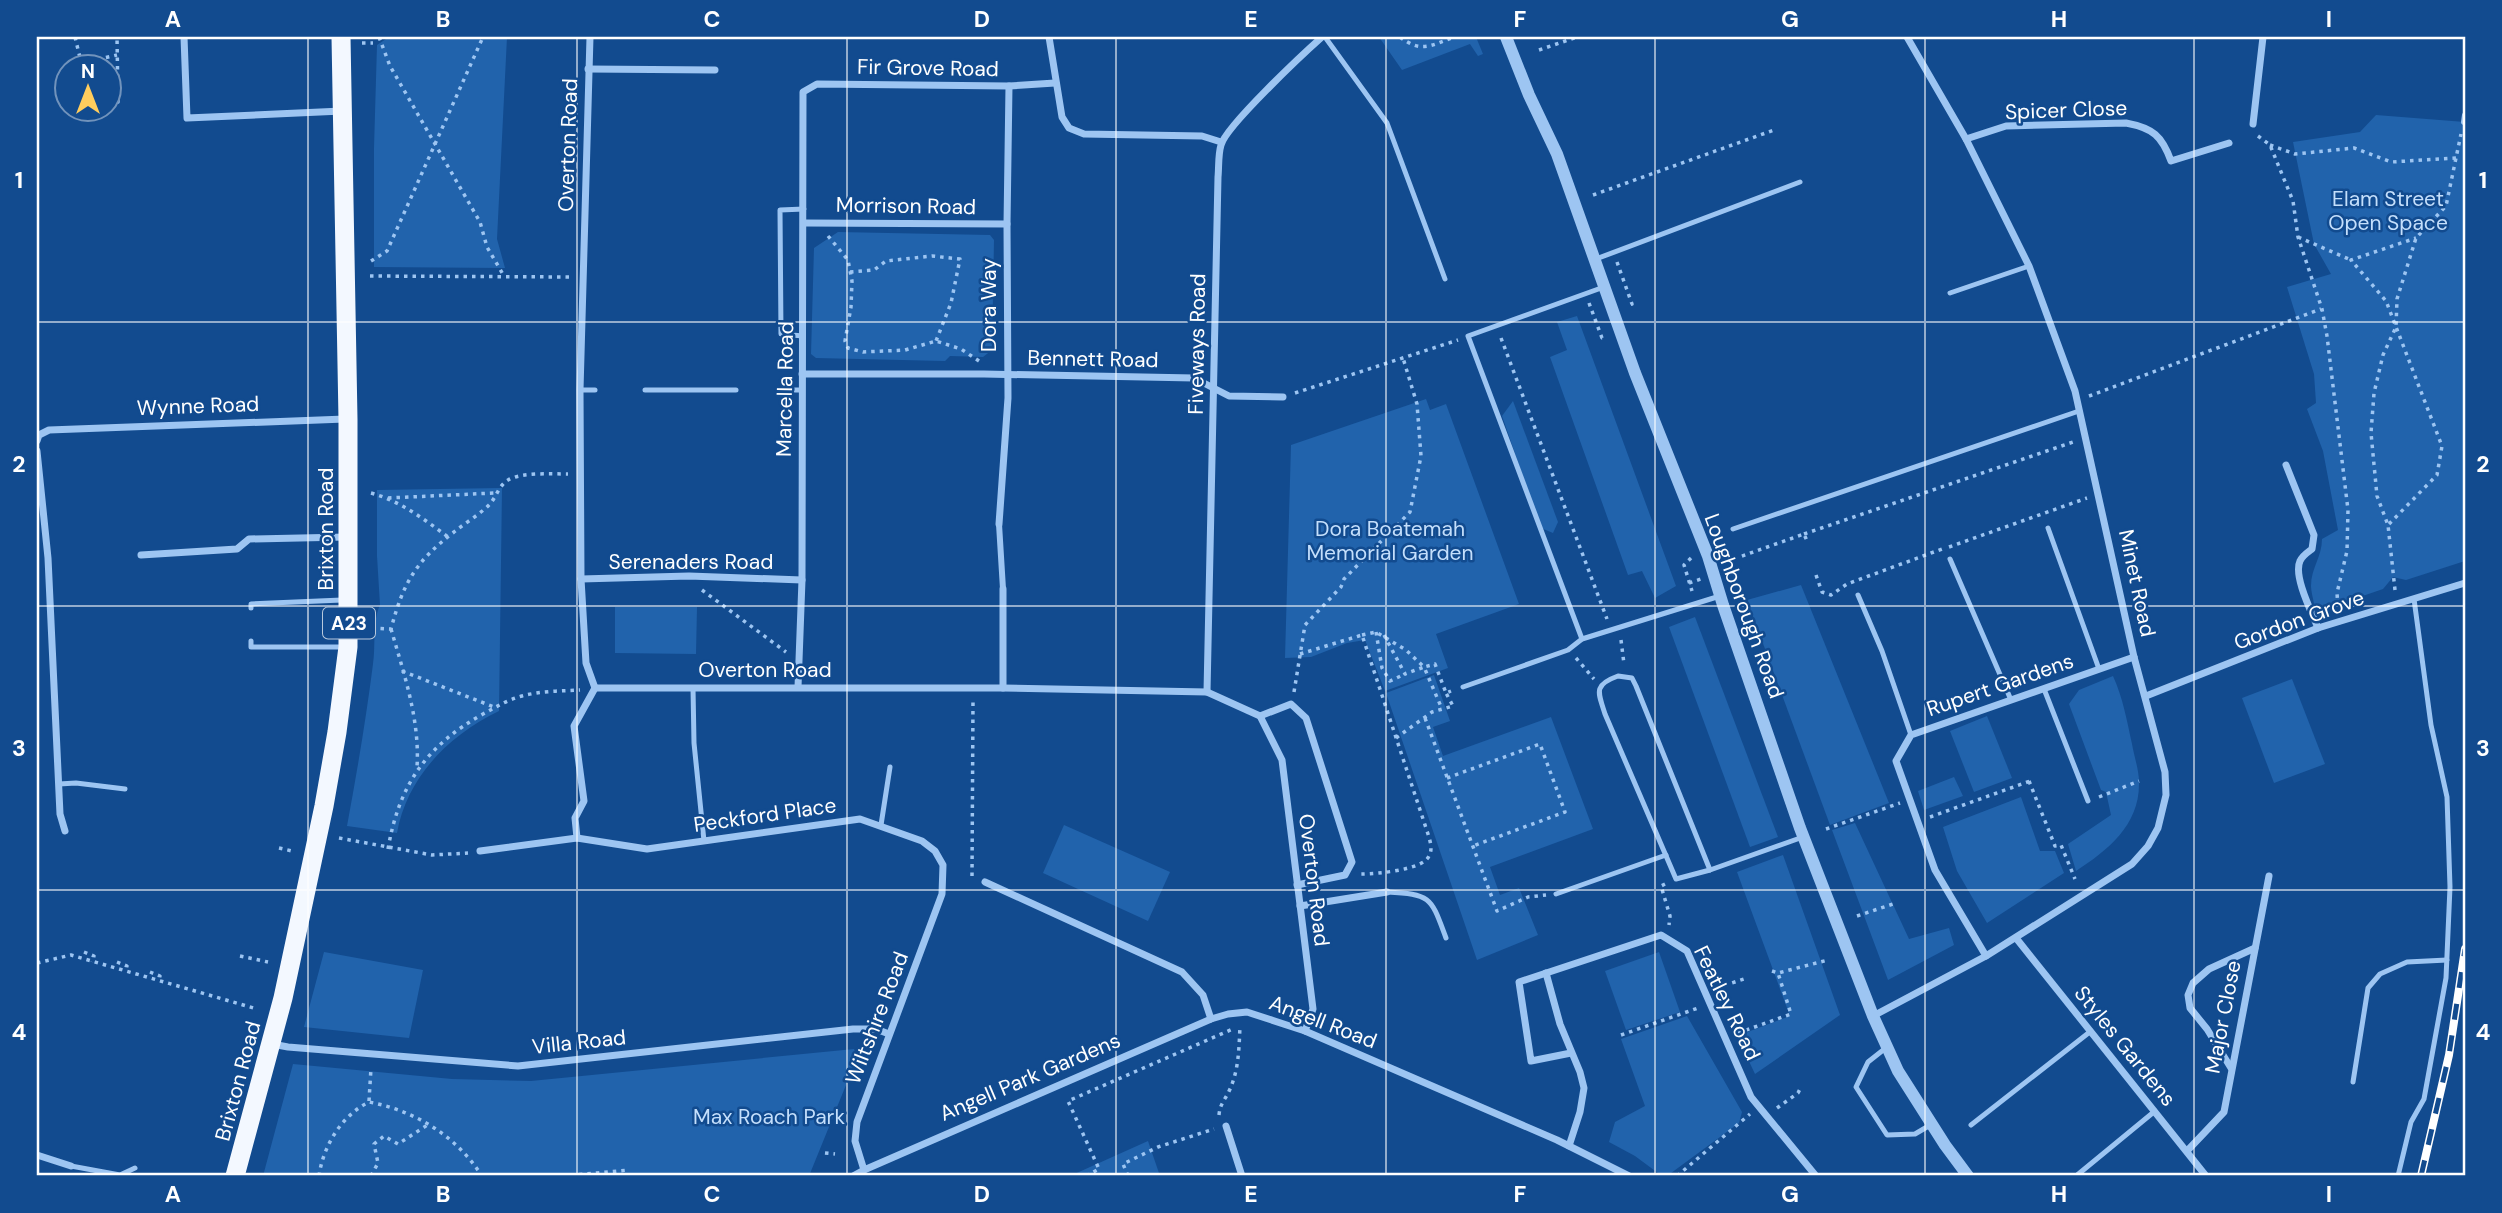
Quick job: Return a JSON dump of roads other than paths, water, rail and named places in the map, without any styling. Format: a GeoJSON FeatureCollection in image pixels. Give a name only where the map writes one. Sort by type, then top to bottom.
{"type":"FeatureCollection","features":[{"type":"Feature","properties":{"kind":"highway","name":"Brixton Road"},"geometry":{"type":"LineString","coordinates":[[235,1176],[271,1044],[324,806],[348,647],[348,419],[341,37]]}},
{"type":"Feature","properties":{"kind":"street"},"geometry":{"type":"LineString","coordinates":[[184,37],[187,118],[343,111]]}},
{"type":"Feature","properties":{"kind":"street","name":"Overton Road"},"geometry":{"type":"LineString","coordinates":[[590,37],[582,278],[580,473],[581,579],[586,663],[595,688],[1003,688],[1207,692],[1260,716],[1282,760],[1312,1009],[1305,1031]]}},
{"type":"Feature","properties":{"kind":"street"},"geometry":{"type":"LineString","coordinates":[[1049,37],[1062,117],[1069,128],[1084,134],[1202,136],[1221,142],[1240,118],[1301,55],[1324,37]]}},
{"type":"Feature","properties":{"kind":"street","name":"Loughborough Road"},"geometry":{"type":"LineString","coordinates":[[1506,37],[1559,157],[1635,373],[1708,555],[1803,837],[1873,1016],[1899,1072],[1968,1176]]}},
{"type":"Feature","properties":{"kind":"street","name":"Minet Road"},"geometry":{"type":"LineString","coordinates":[[1873,1016],[1986,956],[2132,864],[2148,846],[2158,828],[2166,795],[2165,772],[2134,657],[2077,400],[2029,266],[1966,139],[1907,37]]}},
{"type":"Feature","properties":{"kind":"street"},"geometry":{"type":"LineString","coordinates":[[2253,124],[2263,37]]}},
{"type":"Feature","properties":{"kind":"street"},"geometry":{"type":"LineString","coordinates":[[588,69],[715,70]]}},
{"type":"Feature","properties":{"kind":"street","name":"Fir Grove Road"},"geometry":{"type":"LineString","coordinates":[[803,92],[817,84],[1009,86],[1055,83]]}},
{"type":"Feature","properties":{"kind":"street","name":"Dora Way"},"geometry":{"type":"LineString","coordinates":[[999,524],[1008,398],[1009,86]]}},
{"type":"Feature","properties":{"kind":"street","name":"Marcella Road"},"geometry":{"type":"LineString","coordinates":[[797,687],[802,580],[803,92]]}},
{"type":"Feature","properties":{"kind":"street","name":"Spicer Close"},"geometry":{"type":"LineString","coordinates":[[1966,139],[2006,126],[2126,123],[2145,127],[2164,142],[2171,161],[2229,143]]}},
{"type":"Feature","properties":{"kind":"street","name":"Fiveways Road"},"geometry":{"type":"LineString","coordinates":[[1207,692],[1218,177],[1221,142]]}},
{"type":"Feature","properties":{"kind":"street","name":"Morrison Road"},"geometry":{"type":"LineString","coordinates":[[804,223],[1007,224]]}},
{"type":"Feature","properties":{"kind":"street","name":"Bennett Road"},"geometry":{"type":"LineString","coordinates":[[802,374],[1195,378],[1229,396],[1283,397]]}},
{"type":"Feature","properties":{"kind":"street","name":"Wynne Road"},"geometry":{"type":"LineString","coordinates":[[37,441],[39,435],[49,430],[348,419]]}},
{"type":"Feature","properties":{"kind":"street"},"geometry":{"type":"LineString","coordinates":[[37,451],[48,558],[60,814],[65,831]]}},
{"type":"Feature","properties":{"kind":"street"},"geometry":{"type":"LineString","coordinates":[[2286,465],[2314,535],[2312,549],[2300,559],[2299,565],[2300,579],[2318,628]]}},
{"type":"Feature","properties":{"kind":"street"},"geometry":{"type":"LineString","coordinates":[[999,524],[1003,589],[1003,688]]}},
{"type":"Feature","properties":{"kind":"street"},"geometry":{"type":"LineString","coordinates":[[141,555],[237,550],[249,539],[349,537]]}},
{"type":"Feature","properties":{"kind":"street","name":"Serenaders Road"},"geometry":{"type":"LineString","coordinates":[[581,579],[689,576],[802,580]]}},
{"type":"Feature","properties":{"kind":"street","name":"Gordon Grove"},"geometry":{"type":"LineString","coordinates":[[2146,696],[2318,628],[2465,583]]}},
{"type":"Feature","properties":{"kind":"street","name":"Rupert Gardens"},"geometry":{"type":"LineString","coordinates":[[1986,956],[1943,886],[1896,761],[1911,734],[2134,657]]}},
{"type":"Feature","properties":{"kind":"street"},"geometry":{"type":"LineString","coordinates":[[578,838],[575,818],[584,801],[574,726],[595,688]]}},
{"type":"Feature","properties":{"kind":"street"},"geometry":{"type":"LineString","coordinates":[[1260,716],[1291,704],[1306,719],[1352,862],[1345,876],[1297,885]]}},
{"type":"Feature","properties":{"kind":"street","name":"Peckford Place"},"geometry":{"type":"LineString","coordinates":[[480,851],[578,838],[647,849],[860,819],[922,841],[935,851],[943,865]]}},
{"type":"Feature","properties":{"kind":"street","name":"Wiltshire Road"},"geometry":{"type":"LineString","coordinates":[[873,1176],[855,1141],[855,1129],[942,894],[943,865]]}},
{"type":"Feature","properties":{"kind":"street","name":"Major Close"},"geometry":{"type":"LineString","coordinates":[[2187,1151],[2224,1112],[2269,876]]}},
{"type":"Feature","properties":{"kind":"street"},"geometry":{"type":"LineString","coordinates":[[985,882],[1182,972],[1203,995],[1211,1019]]}},
{"type":"Feature","properties":{"kind":"street"},"geometry":{"type":"LineString","coordinates":[[1300,906],[1387,892]]}},
{"type":"Feature","properties":{"kind":"street","name":"Featley Road"},"geometry":{"type":"LineString","coordinates":[[1571,1053],[1531,1061],[1519,982],[1661,934],[1687,951],[1751,1097],[1816,1176]]}},
{"type":"Feature","properties":{"kind":"street","name":"Styles Gardens"},"geometry":{"type":"LineString","coordinates":[[2016,938],[2206,1176]]}},
{"type":"Feature","properties":{"kind":"street"},"geometry":{"type":"LineString","coordinates":[[2231,1069],[2207,1029],[2190,1008],[2188,995],[2193,983],[2209,969],[2255,948]]}},
{"type":"Feature","properties":{"kind":"street"},"geometry":{"type":"LineString","coordinates":[[1546,973],[1560,1024],[1584,1088],[1569,1146]]}},
{"type":"Feature","properties":{"kind":"street","name":"Angell Road"},"geometry":{"type":"LineString","coordinates":[[1211,1019],[1247,1012],[1305,1031],[1569,1146],[1629,1176]]}},
{"type":"Feature","properties":{"kind":"street","name":"Angell Park Gardens"},"geometry":{"type":"LineString","coordinates":[[867,1168],[1211,1019]]}},
{"type":"Feature","properties":{"kind":"street","name":"Villa Road"},"geometry":{"type":"LineString","coordinates":[[271,1044],[388,1057],[518,1066],[853,1029],[876,1029],[889,1034]]}},
{"type":"Feature","properties":{"kind":"street"},"geometry":{"type":"LineString","coordinates":[[1226,1126],[1242,1176]]}},
{"type":"Feature","properties":{"kind":"street"},"geometry":{"type":"LineString","coordinates":[[37,1156],[71,1166]]}},
{"type":"Feature","properties":{"kind":"street"},"geometry":{"type":"LineString","coordinates":[[853,1176],[867,1168]]}},
{"type":"Feature","properties":{"kind":"lane"},"geometry":{"type":"LineString","coordinates":[[1324,37],[1387,123],[1445,279]]}},
{"type":"Feature","properties":{"kind":"lane"},"geometry":{"type":"LineString","coordinates":[[1594,259],[1800,183]]}},
{"type":"Feature","properties":{"kind":"lane"},"geometry":{"type":"LineString","coordinates":[[803,336],[781,334],[780,210],[804,209]]}},
{"type":"Feature","properties":{"kind":"lane"},"geometry":{"type":"LineString","coordinates":[[1950,293],[2029,266]]}},
{"type":"Feature","properties":{"kind":"lane"},"geometry":{"type":"LineString","coordinates":[[1582,639],[1468,336],[1604,287]]}},
{"type":"Feature","properties":{"kind":"lane"},"geometry":{"type":"LineString","coordinates":[[580,390],[595,390]]}},
{"type":"Feature","properties":{"kind":"lane"},"geometry":{"type":"LineString","coordinates":[[645,390],[736,390]]}},
{"type":"Feature","properties":{"kind":"lane"},"geometry":{"type":"LineString","coordinates":[[789,390],[801,390]]}},
{"type":"Feature","properties":{"kind":"lane"},"geometry":{"type":"LineString","coordinates":[[1733,529],[2079,411]]}},
{"type":"Feature","properties":{"kind":"lane"},"geometry":{"type":"LineString","coordinates":[[2048,528],[2099,669]]}},
{"type":"Feature","properties":{"kind":"lane"},"geometry":{"type":"LineString","coordinates":[[1950,559],[2011,701]]}},
{"type":"Feature","properties":{"kind":"lane"},"geometry":{"type":"LineString","coordinates":[[1858,595],[1882,651],[1911,734]]}},
{"type":"Feature","properties":{"kind":"lane"},"geometry":{"type":"LineString","coordinates":[[1463,687],[1568,650],[1582,639],[1720,596]]}},
{"type":"Feature","properties":{"kind":"lane"},"geometry":{"type":"LineString","coordinates":[[2398,1176],[2412,1122],[2424,1099],[2447,960],[2450,887],[2447,797],[2431,725],[2414,598]]}},
{"type":"Feature","properties":{"kind":"lane"},"geometry":{"type":"LineString","coordinates":[[251,608],[251,604],[349,600]]}},
{"type":"Feature","properties":{"kind":"lane"},"geometry":{"type":"LineString","coordinates":[[251,641],[251,647],[348,647]]}},
{"type":"Feature","properties":{"kind":"lane"},"geometry":{"type":"LineString","coordinates":[[1710,870],[1632,678],[1626,676],[1606,680],[1598,692],[1605,715],[1676,879],[1710,870],[1803,837]]}},
{"type":"Feature","properties":{"kind":"lane"},"geometry":{"type":"LineString","coordinates":[[693,687],[694,743],[705,841]]}},
{"type":"Feature","properties":{"kind":"lane"},"geometry":{"type":"LineString","coordinates":[[2044,689],[2088,801]]}},
{"type":"Feature","properties":{"kind":"lane"},"geometry":{"type":"LineString","coordinates":[[881,825],[890,767]]}},
{"type":"Feature","properties":{"kind":"lane"},"geometry":{"type":"LineString","coordinates":[[59,784],[76,783],[125,789]]}},
{"type":"Feature","properties":{"kind":"lane"},"geometry":{"type":"LineString","coordinates":[[1556,894],[1666,855]]}},
{"type":"Feature","properties":{"kind":"lane"},"geometry":{"type":"LineString","coordinates":[[1387,892],[1410,893],[1424,897],[1434,904],[1447,938]]}},
{"type":"Feature","properties":{"kind":"lane"},"geometry":{"type":"LineString","coordinates":[[2353,1082],[2368,988],[2379,974],[2407,962],[2447,960]]}},
{"type":"Feature","properties":{"kind":"lane"},"geometry":{"type":"LineString","coordinates":[[1972,1125],[2091,1031]]}},
{"type":"Feature","properties":{"kind":"lane"},"geometry":{"type":"LineString","coordinates":[[1887,1047],[1868,1062],[1856,1087],[1887,1135],[1915,1134],[1932,1124]]}},
{"type":"Feature","properties":{"kind":"lane"},"geometry":{"type":"LineString","coordinates":[[2076,1176],[2155,1111]]}},
{"type":"Feature","properties":{"kind":"lane"},"geometry":{"type":"LineString","coordinates":[[71,1166],[120,1175],[135,1168]]}},
{"type":"Feature","properties":{"kind":"railway"},"geometry":{"type":"LineString","coordinates":[[2421,1176],[2449,1055],[2465,949]]}},
{"type":"Feature","properties":{"kind":"park label","name":"Elam Street Open Space"},"geometry":{"type":"Point","coordinates":[2388,211]}},
{"type":"Feature","properties":{"kind":"park label","name":"Dora Boatemah Memorial Garden"},"geometry":{"type":"Point","coordinates":[1390,541]}},
{"type":"Feature","properties":{"kind":"park label","name":"Max Roach Park"},"geometry":{"type":"Point","coordinates":[769,1117]}}]}
